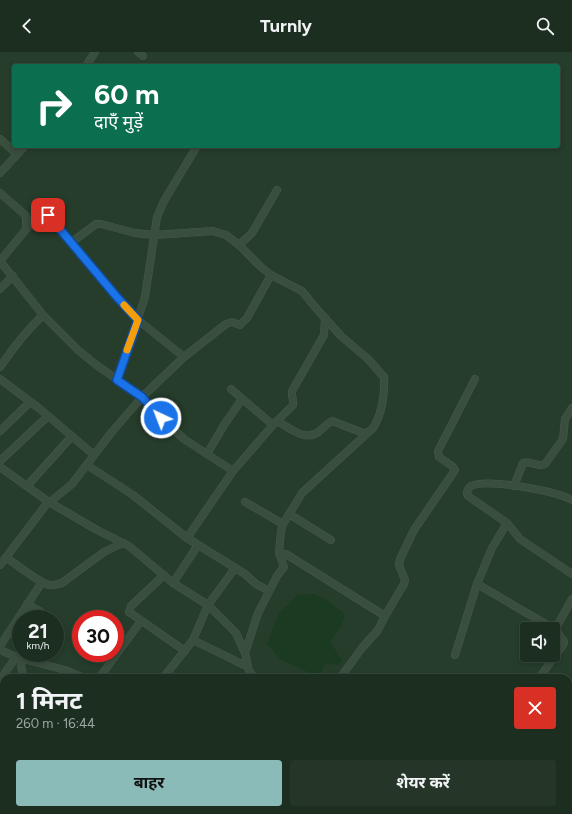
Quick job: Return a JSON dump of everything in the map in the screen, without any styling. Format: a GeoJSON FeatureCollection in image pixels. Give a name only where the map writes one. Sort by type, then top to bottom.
{"type":"FeatureCollection","features":[{"type":"Feature","properties":{"kind":"street"},"geometry":{"type":"LineString","coordinates":[[87,64],[95,52]]}},
{"type":"Feature","properties":{"kind":"street"},"geometry":{"type":"LineString","coordinates":[[0,139],[17,154]]}},
{"type":"Feature","properties":{"kind":"street"},"geometry":{"type":"LineString","coordinates":[[0,173],[23,148]]}},
{"type":"Feature","properties":{"kind":"street"},"geometry":{"type":"LineString","coordinates":[[117,380],[145,297],[157,217],[164,201],[196,148]]}},
{"type":"Feature","properties":{"kind":"street"},"geometry":{"type":"LineString","coordinates":[[239,245],[252,233],[277,190]]}},
{"type":"Feature","properties":{"kind":"street"},"geometry":{"type":"LineString","coordinates":[[0,193],[26,216],[26,229]]}},
{"type":"Feature","properties":{"kind":"street"},"geometry":{"type":"LineString","coordinates":[[184,357],[138,320],[116,296],[72,242],[45,213],[41,213],[37,216],[0,261],[43,315],[78,350],[142,397],[161,418],[184,439],[233,471]]}},
{"type":"Feature","properties":{"kind":"street"},"geometry":{"type":"LineString","coordinates":[[72,242],[96,224],[135,233],[155,235],[213,231],[220,232],[239,245],[261,268],[302,291],[341,336],[377,368],[384,377],[381,410],[377,422],[373,428],[302,493],[283,524],[279,553],[284,567],[269,591],[258,613],[245,653]]}},
{"type":"Feature","properties":{"kind":"street"},"geometry":{"type":"LineString","coordinates":[[0,565],[49,502],[72,484],[111,433],[142,397],[184,357],[229,322],[240,325],[243,323],[272,275]]}},
{"type":"Feature","properties":{"kind":"street"},"geometry":{"type":"LineString","coordinates":[[0,290],[12,276]]}},
{"type":"Feature","properties":{"kind":"street"},"geometry":{"type":"LineString","coordinates":[[0,367],[27,329],[43,315]]}},
{"type":"Feature","properties":{"kind":"street"},"geometry":{"type":"LineString","coordinates":[[187,538],[233,471],[275,423],[293,405],[294,401],[291,394],[292,391],[324,334],[325,318]]}},
{"type":"Feature","properties":{"kind":"street"},"geometry":{"type":"LineString","coordinates":[[0,379],[48,416],[94,455]]}},
{"type":"Feature","properties":{"kind":"street"},"geometry":{"type":"LineString","coordinates":[[343,674],[362,648],[378,630],[404,584],[405,580],[399,562],[414,530],[455,470],[452,466],[439,457],[438,451],[475,379]]}},
{"type":"Feature","properties":{"kind":"street"},"geometry":{"type":"LineString","coordinates":[[231,389],[275,423],[300,434],[314,435],[332,422],[366,434]]}},
{"type":"Feature","properties":{"kind":"street"},"geometry":{"type":"LineString","coordinates":[[207,454],[224,425],[242,399]]}},
{"type":"Feature","properties":{"kind":"street"},"geometry":{"type":"LineString","coordinates":[[0,431],[30,402]]}},
{"type":"Feature","properties":{"kind":"street"},"geometry":{"type":"LineString","coordinates":[[514,486],[523,463],[528,462],[540,466],[544,464],[563,439],[565,419],[572,408]]}},
{"type":"Feature","properties":{"kind":"street"},"geometry":{"type":"LineString","coordinates":[[0,461],[48,416]]}},
{"type":"Feature","properties":{"kind":"street"},"geometry":{"type":"LineString","coordinates":[[565,424],[572,428]]}},
{"type":"Feature","properties":{"kind":"street"},"geometry":{"type":"LineString","coordinates":[[27,486],[72,436]]}},
{"type":"Feature","properties":{"kind":"street"},"geometry":{"type":"LineString","coordinates":[[87,465],[133,496],[187,538],[245,574],[256,584],[269,591]]}},
{"type":"Feature","properties":{"kind":"street"},"geometry":{"type":"LineString","coordinates":[[0,467],[49,502],[96,530],[129,546],[173,583],[208,605],[236,633],[245,653],[249,671],[252,674]]}},
{"type":"Feature","properties":{"kind":"street"},"geometry":{"type":"LineString","coordinates":[[572,500],[565,496],[532,488],[495,484],[478,484],[469,488],[467,494],[507,523],[520,539],[572,574]]}},
{"type":"Feature","properties":{"kind":"street"},"geometry":{"type":"LineString","coordinates":[[245,502],[283,524]]}},
{"type":"Feature","properties":{"kind":"street"},"geometry":{"type":"LineString","coordinates":[[289,514],[331,540]]}},
{"type":"Feature","properties":{"kind":"street"},"geometry":{"type":"LineString","coordinates":[[455,655],[477,584],[492,548],[507,523]]}},
{"type":"Feature","properties":{"kind":"street"},"geometry":{"type":"LineString","coordinates":[[6,558],[42,582],[50,585],[62,583],[104,552],[123,543]]}},
{"type":"Feature","properties":{"kind":"street"},"geometry":{"type":"LineString","coordinates":[[173,583],[198,545]]}},
{"type":"Feature","properties":{"kind":"street"},"geometry":{"type":"LineString","coordinates":[[279,553],[286,554],[385,616]]}},
{"type":"Feature","properties":{"kind":"street"},"geometry":{"type":"LineString","coordinates":[[166,674],[193,640],[208,605],[235,568]]}},
{"type":"Feature","properties":{"kind":"street"},"geometry":{"type":"LineString","coordinates":[[164,575],[131,606],[129,612],[185,651]]}},
{"type":"Feature","properties":{"kind":"street"},"geometry":{"type":"LineString","coordinates":[[0,646],[42,582]]}},
{"type":"Feature","properties":{"kind":"street"},"geometry":{"type":"LineString","coordinates":[[477,584],[542,622]]}},
{"type":"Feature","properties":{"kind":"street"},"geometry":{"type":"LineString","coordinates":[[559,622],[572,599]]}},
{"type":"Feature","properties":{"kind":"street"},"geometry":{"type":"LineString","coordinates":[[27,604],[38,610]]}},
{"type":"Feature","properties":{"kind":"street"},"geometry":{"type":"LineString","coordinates":[[102,674],[141,621]]}},
{"type":"Feature","properties":{"kind":"street"},"geometry":{"type":"LineString","coordinates":[[560,635],[564,642],[560,649]]}},
{"type":"Feature","properties":{"kind":"street"},"geometry":{"type":"LineString","coordinates":[[193,640],[248,667]]}},
{"type":"Feature","properties":{"kind":"street"},"geometry":{"type":"LineString","coordinates":[[0,650],[12,655]]}},
{"type":"Feature","properties":{"kind":"street"},"geometry":{"type":"LineString","coordinates":[[5,674],[16,662]]}},
{"type":"Feature","properties":{"kind":"street"},"geometry":{"type":"LineString","coordinates":[[20,662],[20,670],[22,674]]}},
{"type":"Feature","properties":{"kind":"street"},"geometry":{"type":"LineString","coordinates":[[35,662],[74,674]]}},
{"type":"Feature","properties":{"kind":"street"},"geometry":{"type":"LineString","coordinates":[[543,674],[551,662]]}},
{"type":"Feature","properties":{"kind":"shaded area"},"geometry":{"type":"Polygon","coordinates":[[[313,594],[326,599],[345,614],[342,624],[330,642],[342,660],[339,665],[325,664],[320,674],[312,674],[281,660],[267,644],[279,613],[298,595],[313,594]]]}},
{"type":"Feature","properties":{"kind":"slow traffic"},"geometry":{"type":"LineString","coordinates":[[124,305],[138,320],[127,350]]}},
{"type":"Feature","properties":{"kind":"route"},"geometry":{"type":"LineString","coordinates":[[48,215],[138,320],[117,380],[142,397],[161,418]]}}]}
